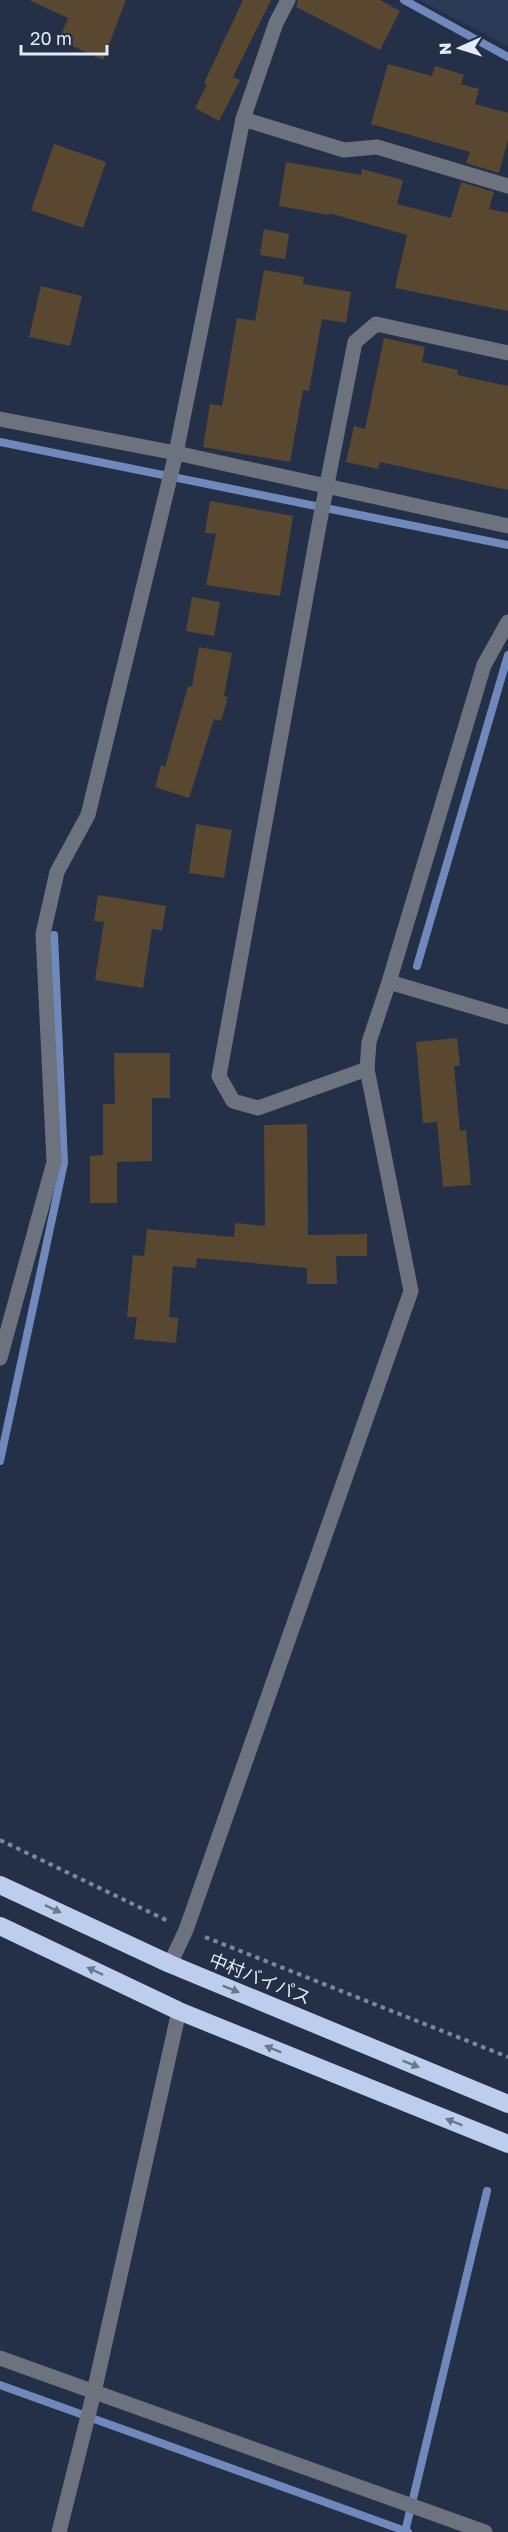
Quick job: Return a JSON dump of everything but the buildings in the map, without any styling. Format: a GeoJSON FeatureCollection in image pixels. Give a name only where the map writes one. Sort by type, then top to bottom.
{"type":"FeatureCollection","features":[{"type":"Feature","properties":{"kind":"highway","name":"中村バイパス"},"geometry":{"type":"LineString","coordinates":[[0,1885],[170,1964],[508,2104]]}},
{"type":"Feature","properties":{"kind":"highway"},"geometry":{"type":"LineString","coordinates":[[0,1926],[179,2010],[508,2144]]}},
{"type":"Feature","properties":{"kind":"street"},"geometry":{"type":"LineString","coordinates":[[0,1358],[54,1162],[43,934],[57,872],[88,815],[176,453],[243,120],[276,23],[288,0]]}},
{"type":"Feature","properties":{"kind":"street"},"geometry":{"type":"LineString","coordinates":[[243,120],[344,150],[377,147],[508,186]]}},
{"type":"Feature","properties":{"kind":"street"},"geometry":{"type":"LineString","coordinates":[[367,1070],[258,1108],[233,1101],[219,1076],[326,486],[355,342],[376,324],[508,353]]}},
{"type":"Feature","properties":{"kind":"street"},"geometry":{"type":"LineString","coordinates":[[0,419],[176,453],[508,526]]}},
{"type":"Feature","properties":{"kind":"street"},"geometry":{"type":"LineString","coordinates":[[170,1964],[186,1929],[411,1290],[367,1070],[369,1042],[484,665],[508,622]]}},
{"type":"Feature","properties":{"kind":"street"},"geometry":{"type":"LineString","coordinates":[[389,982],[508,1017]]}},
{"type":"Feature","properties":{"kind":"street"},"geometry":{"type":"LineString","coordinates":[[59,2532],[94,2392],[179,2010]]}},
{"type":"Feature","properties":{"kind":"street"},"geometry":{"type":"LineString","coordinates":[[0,2358],[485,2532]]}},
{"type":"Feature","properties":{"kind":"path"},"geometry":{"type":"LineString","coordinates":[[0,1840],[186,1929],[508,2057]]}},
{"type":"Feature","properties":{"kind":"shaded area"},"geometry":{"type":"Polygon","coordinates":[[[419,0],[508,0],[508,46],[419,0]]]}},
{"type":"Feature","properties":{"kind":"waterway"},"geometry":{"type":"LineString","coordinates":[[404,0],[508,57]]}},
{"type":"Feature","properties":{"kind":"waterway"},"geometry":{"type":"LineString","coordinates":[[0,442],[508,545]]}},
{"type":"Feature","properties":{"kind":"waterway"},"geometry":{"type":"LineString","coordinates":[[417,966],[508,655]]}},
{"type":"Feature","properties":{"kind":"waterway"},"geometry":{"type":"LineString","coordinates":[[0,1461],[64,1163],[54,935]]}},
{"type":"Feature","properties":{"kind":"waterway"},"geometry":{"type":"LineString","coordinates":[[405,2532],[487,2191]]}},
{"type":"Feature","properties":{"kind":"waterway"},"geometry":{"type":"LineString","coordinates":[[0,2385],[408,2532]]}}]}
